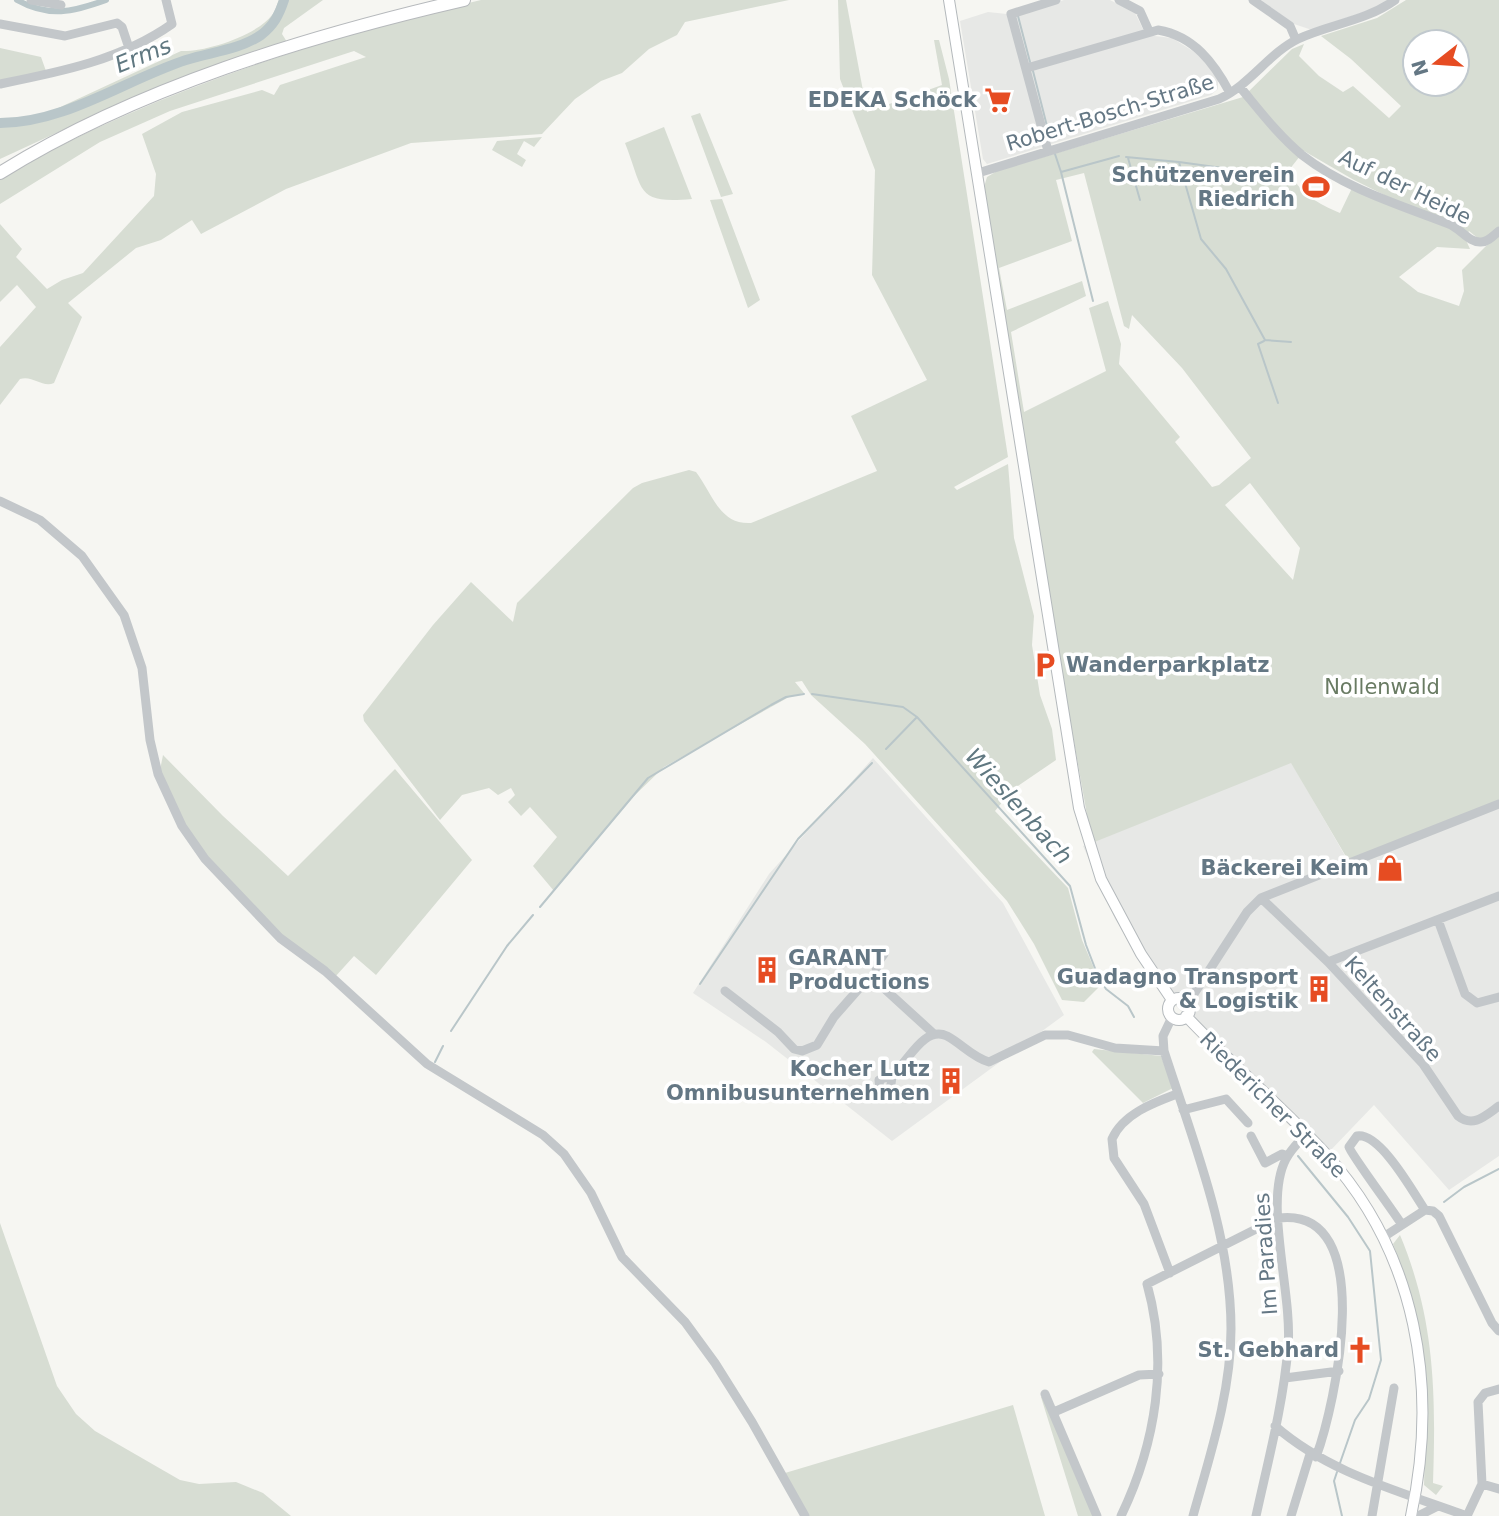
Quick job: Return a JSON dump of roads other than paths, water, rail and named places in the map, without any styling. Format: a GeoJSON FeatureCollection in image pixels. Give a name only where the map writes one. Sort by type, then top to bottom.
{"type":"FeatureCollection","features":[{"type":"Feature","properties":{"kind":"highway"},"geometry":{"type":"LineString","coordinates":[[0,173],[87,126],[198,80],[341,32],[464,0]]}},
{"type":"Feature","properties":{"kind":"main road"},"geometry":{"type":"LineString","coordinates":[[949,0],[1079,808],[1101,879],[1141,954],[1172,1000]]}},
{"type":"Feature","properties":{"kind":"main road"},"geometry":{"type":"LineString","coordinates":[[1182,998],[1188,1003],[1186,1016],[1181,1020],[1172,1017],[1167,1008],[1172,1000],[1182,998]]}},
{"type":"Feature","properties":{"kind":"main road","name":"Riedericher Straße"},"geometry":{"type":"LineString","coordinates":[[1186,1016],[1306,1134],[1354,1187],[1385,1236],[1405,1284],[1418,1338],[1422,1441],[1411,1516]]}},
{"type":"Feature","properties":{"kind":"street"},"geometry":{"type":"LineString","coordinates":[[32,0],[61,5]]}},
{"type":"Feature","properties":{"kind":"street"},"geometry":{"type":"LineString","coordinates":[[0,84],[77,67],[129,48],[172,24],[166,0]]}},
{"type":"Feature","properties":{"kind":"street"},"geometry":{"type":"LineString","coordinates":[[1048,150],[1011,14],[1056,0]]}},
{"type":"Feature","properties":{"kind":"street"},"geometry":{"type":"LineString","coordinates":[[1119,0],[1140,11],[1149,31]]}},
{"type":"Feature","properties":{"kind":"street"},"geometry":{"type":"LineString","coordinates":[[1253,0],[1290,26],[1296,40]]}},
{"type":"Feature","properties":{"kind":"street","name":"Robert-Bosch-Straße"},"geometry":{"type":"LineString","coordinates":[[978,173],[1230,93],[1296,40],[1381,10],[1395,0]]}},
{"type":"Feature","properties":{"kind":"street"},"geometry":{"type":"LineString","coordinates":[[0,24],[65,36],[117,23],[122,27],[129,48]]}},
{"type":"Feature","properties":{"kind":"street"},"geometry":{"type":"LineString","coordinates":[[1027,68],[1149,31],[1173,34],[1196,47],[1217,68],[1230,93]]}},
{"type":"Feature","properties":{"kind":"street","name":"Auf der Heide"},"geometry":{"type":"LineString","coordinates":[[1240,87],[1282,138],[1306,157],[1343,179],[1394,204],[1452,225],[1477,242],[1485,243],[1499,231]]}},
{"type":"Feature","properties":{"kind":"street"},"geometry":{"type":"LineString","coordinates":[[0,501],[47,525],[87,560],[124,615],[142,668],[152,753],[161,781],[182,827],[205,859],[280,938],[325,971],[428,1064],[543,1135],[564,1154],[591,1192],[622,1257],[685,1322],[715,1363],[805,1516]]}},
{"type":"Feature","properties":{"kind":"street"},"geometry":{"type":"LineString","coordinates":[[1188,1003],[1247,912],[1261,898],[1499,804]]}},
{"type":"Feature","properties":{"kind":"street"},"geometry":{"type":"LineString","coordinates":[[1328,962],[1499,896]]}},
{"type":"Feature","properties":{"kind":"street","name":"Keltenstraße"},"geometry":{"type":"LineString","coordinates":[[1261,898],[1328,962],[1423,1064],[1458,1116],[1465,1122],[1474,1122],[1499,1106]]}},
{"type":"Feature","properties":{"kind":"street"},"geometry":{"type":"LineString","coordinates":[[1438,920],[1465,994],[1476,1003],[1499,997]]}},
{"type":"Feature","properties":{"kind":"street"},"geometry":{"type":"LineString","coordinates":[[884,954],[876,965],[875,976],[887,992],[934,1034],[947,1037],[979,1059],[989,1062],[1045,1035],[1068,1035],[1115,1048],[1164,1051]]}},
{"type":"Feature","properties":{"kind":"street"},"geometry":{"type":"LineString","coordinates":[[725,991],[778,1032],[794,1049],[802,1051],[817,1045],[834,1017],[863,984],[875,976]]}},
{"type":"Feature","properties":{"kind":"street"},"geometry":{"type":"LineString","coordinates":[[1172,1017],[1162,1040],[1164,1051],[1223,1248],[1231,1331],[1226,1387],[1193,1516]]}},
{"type":"Feature","properties":{"kind":"street"},"geometry":{"type":"LineString","coordinates":[[892,1076],[925,1038],[934,1034]]}},
{"type":"Feature","properties":{"kind":"street"},"geometry":{"type":"LineString","coordinates":[[1138,1049],[1162,1040]]}},
{"type":"Feature","properties":{"kind":"street"},"geometry":{"type":"LineString","coordinates":[[1170,1273],[1144,1204],[1114,1158],[1112,1139],[1116,1130],[1143,1109],[1177,1094]]}},
{"type":"Feature","properties":{"kind":"street"},"geometry":{"type":"LineString","coordinates":[[1183,1110],[1226,1099],[1248,1123]]}},
{"type":"Feature","properties":{"kind":"street","name":"Im Paradies"},"geometry":{"type":"LineString","coordinates":[[1256,1516],[1285,1378],[1289,1315],[1275,1202],[1277,1183],[1287,1156],[1306,1134]]}},
{"type":"Feature","properties":{"kind":"street","name":"Im Paradies"},"geometry":{"type":"LineString","coordinates":[[1251,1136],[1265,1163],[1282,1154],[1287,1156]]}},
{"type":"Feature","properties":{"kind":"street"},"geometry":{"type":"LineString","coordinates":[[1402,1225],[1383,1194],[1350,1155],[1352,1140],[1357,1136],[1369,1137],[1391,1160],[1425,1210]]}},
{"type":"Feature","properties":{"kind":"street"},"geometry":{"type":"LineString","coordinates":[[1385,1236],[1425,1210],[1433,1210],[1439,1216],[1492,1323],[1499,1331]]}},
{"type":"Feature","properties":{"kind":"street"},"geometry":{"type":"LineString","coordinates":[[1121,1516],[1138,1473],[1153,1416],[1159,1374],[1160,1344],[1147,1284],[1278,1218],[1294,1216],[1306,1219],[1324,1236],[1335,1256],[1342,1309],[1339,1371],[1291,1516]]}},
{"type":"Feature","properties":{"kind":"street"},"geometry":{"type":"LineString","coordinates":[[1285,1378],[1339,1371]]}},
{"type":"Feature","properties":{"kind":"street"},"geometry":{"type":"LineString","coordinates":[[1054,1412],[1139,1375],[1159,1374]]}},
{"type":"Feature","properties":{"kind":"street"},"geometry":{"type":"LineString","coordinates":[[1373,1516],[1394,1388]]}},
{"type":"Feature","properties":{"kind":"street"},"geometry":{"type":"LineString","coordinates":[[1275,1426],[1313,1456],[1377,1485],[1467,1516],[1482,1484],[1478,1402],[1485,1393],[1499,1390]]}},
{"type":"Feature","properties":{"kind":"street"},"geometry":{"type":"LineString","coordinates":[[1045,1394],[1097,1516]]}},
{"type":"Feature","properties":{"kind":"street"},"geometry":{"type":"LineString","coordinates":[[1482,1484],[1499,1489]]}},
{"type":"Feature","properties":{"kind":"street"},"geometry":{"type":"LineString","coordinates":[[1418,1516],[1440,1506]]}},
{"type":"Feature","properties":{"kind":"waterway"},"geometry":{"type":"LineString","coordinates":[[17,0],[51,11],[83,8],[106,0]]}},
{"type":"Feature","properties":{"kind":"waterway","name":"Erms"},"geometry":{"type":"LineString","coordinates":[[0,123],[48,116],[163,68],[244,44],[261,35],[269,27],[284,0]]}},
{"type":"Feature","properties":{"kind":"waterway"},"geometry":{"type":"LineString","coordinates":[[1018,16],[1030,62]]}},
{"type":"Feature","properties":{"kind":"waterway"},"geometry":{"type":"LineString","coordinates":[[1033,71],[1049,134]]}},
{"type":"Feature","properties":{"kind":"waterway"},"geometry":{"type":"LineString","coordinates":[[1055,154],[1061,172],[1119,156]]}},
{"type":"Feature","properties":{"kind":"waterway"},"geometry":{"type":"LineString","coordinates":[[1126,157],[1179,162],[1201,239],[1226,269],[1265,340],[1291,342]]}},
{"type":"Feature","properties":{"kind":"waterway"},"geometry":{"type":"LineString","coordinates":[[1128,158],[1140,200]]}},
{"type":"Feature","properties":{"kind":"waterway"},"geometry":{"type":"LineString","coordinates":[[1179,162],[1230,169]]}},
{"type":"Feature","properties":{"kind":"waterway"},"geometry":{"type":"LineString","coordinates":[[1061,172],[1093,301]]}},
{"type":"Feature","properties":{"kind":"waterway"},"geometry":{"type":"LineString","coordinates":[[1264,341],[1258,344],[1278,403]]}},
{"type":"Feature","properties":{"kind":"waterway","name":"Wieslenbach"},"geometry":{"type":"LineString","coordinates":[[540,907],[648,778],[771,705],[786,697],[804,694]]}},
{"type":"Feature","properties":{"kind":"waterway","name":"Wieslenbach"},"geometry":{"type":"LineString","coordinates":[[812,694],[903,707],[917,717],[1070,886],[1086,945],[1098,976],[1106,989],[1128,1006],[1134,1017]]}},
{"type":"Feature","properties":{"kind":"waterway"},"geometry":{"type":"LineString","coordinates":[[886,749],[917,717]]}},
{"type":"Feature","properties":{"kind":"waterway"},"geometry":{"type":"LineString","coordinates":[[700,984],[798,839],[872,763]]}},
{"type":"Feature","properties":{"kind":"waterway","name":"Wieslenbach"},"geometry":{"type":"LineString","coordinates":[[451,1031],[507,946],[533,915]]}},
{"type":"Feature","properties":{"kind":"waterway","name":"Wieslenbach"},"geometry":{"type":"LineString","coordinates":[[435,1062],[443,1046]]}},
{"type":"Feature","properties":{"kind":"waterway","name":"Wieslenbach"},"geometry":{"type":"LineString","coordinates":[[1298,1156],[1348,1217],[1370,1251],[1381,1360],[1369,1399],[1355,1420],[1340,1463]]}},
{"type":"Feature","properties":{"kind":"waterway"},"geometry":{"type":"LineString","coordinates":[[1444,1202],[1464,1187],[1499,1169]]}},
{"type":"Feature","properties":{"kind":"waterway","name":"Wieslenbach"},"geometry":{"type":"LineString","coordinates":[[1337,1472],[1334,1481],[1342,1516]]}},
{"type":"Feature","properties":{"kind":"place","name":"EDEKA Schöck"},"geometry":{"type":"Point","coordinates":[998,100]}},
{"type":"Feature","properties":{"kind":"place","name":"Schützenverein Riedrich"},"geometry":{"type":"Point","coordinates":[1316,187]}},
{"type":"Feature","properties":{"kind":"place","name":"Wanderparkplatz"},"geometry":{"type":"Point","coordinates":[1045,665]}},
{"type":"Feature","properties":{"kind":"place","name":"Bäckerei Keim"},"geometry":{"type":"Point","coordinates":[1390,868]}},
{"type":"Feature","properties":{"kind":"place","name":"GARANT Productions"},"geometry":{"type":"Point","coordinates":[767,970]}},
{"type":"Feature","properties":{"kind":"place","name":"Guadagno Transport & Logistik"},"geometry":{"type":"Point","coordinates":[1319,989]}},
{"type":"Feature","properties":{"kind":"place","name":"Kocher Lutz Omnibusunternehmen"},"geometry":{"type":"Point","coordinates":[951,1081]}},
{"type":"Feature","properties":{"kind":"place","name":"St. Gebhard"},"geometry":{"type":"Point","coordinates":[1360,1350]}},
{"type":"Feature","properties":{"kind":"park label","name":"Nollenwald"},"geometry":{"type":"Point","coordinates":[1382,687]}}]}
